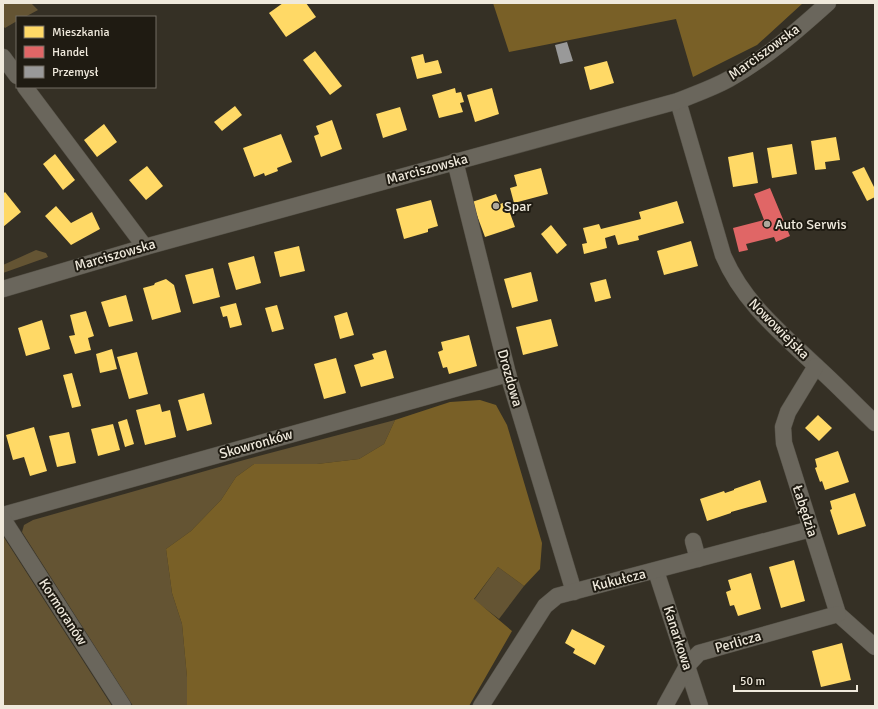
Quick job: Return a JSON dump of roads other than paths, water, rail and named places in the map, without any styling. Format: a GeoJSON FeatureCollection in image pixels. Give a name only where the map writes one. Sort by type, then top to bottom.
{"type":"FeatureCollection","features":[{"type":"Feature","properties":{"kind":"street","name":"Marciszowska"},"geometry":{"type":"LineString","coordinates":[[3,289],[145,247],[678,101],[703,91],[740,72],[773,48],[828,3]]}},
{"type":"Feature","properties":{"kind":"street"},"geometry":{"type":"LineString","coordinates":[[3,57],[16,75]]}},
{"type":"Feature","properties":{"kind":"street"},"geometry":{"type":"LineString","coordinates":[[27,88],[145,247]]}},
{"type":"Feature","properties":{"kind":"street","name":"Nowowiejska"},"geometry":{"type":"LineString","coordinates":[[678,101],[723,255],[730,272],[766,320],[875,423]]}},
{"type":"Feature","properties":{"kind":"street","name":"Drozdowa"},"geometry":{"type":"LineString","coordinates":[[455,161],[508,374],[574,592]]}},
{"type":"Feature","properties":{"kind":"street","name":"Łabędzia"},"geometry":{"type":"LineString","coordinates":[[816,366],[788,412],[783,427],[784,444],[838,614]]}},
{"type":"Feature","properties":{"kind":"street","name":"Skowronków"},"geometry":{"type":"LineString","coordinates":[[3,515],[508,374]]}},
{"type":"Feature","properties":{"kind":"street","name":"Kormoranów"},"geometry":{"type":"LineString","coordinates":[[3,519],[123,706]]}},
{"type":"Feature","properties":{"kind":"street","name":"Kukułcza"},"geometry":{"type":"LineString","coordinates":[[481,706],[545,606],[558,596],[656,571],[811,528]]}},
{"type":"Feature","properties":{"kind":"street"},"geometry":{"type":"LineString","coordinates":[[693,541],[698,559]]}},
{"type":"Feature","properties":{"kind":"street","name":"Kanarkowa"},"geometry":{"type":"LineString","coordinates":[[656,571],[700,706]]}},
{"type":"Feature","properties":{"kind":"street"},"geometry":{"type":"LineString","coordinates":[[838,614],[875,647]]}},
{"type":"Feature","properties":{"kind":"street","name":"Perlicza"},"geometry":{"type":"LineString","coordinates":[[665,706],[687,666],[699,653],[838,614]]}},
{"type":"Feature","properties":{"kind":"place","name":"Spar"},"geometry":{"type":"Point","coordinates":[496,206]}},
{"type":"Feature","properties":{"kind":"place","name":"Auto Serwis"},"geometry":{"type":"Point","coordinates":[767,224]}}]}
